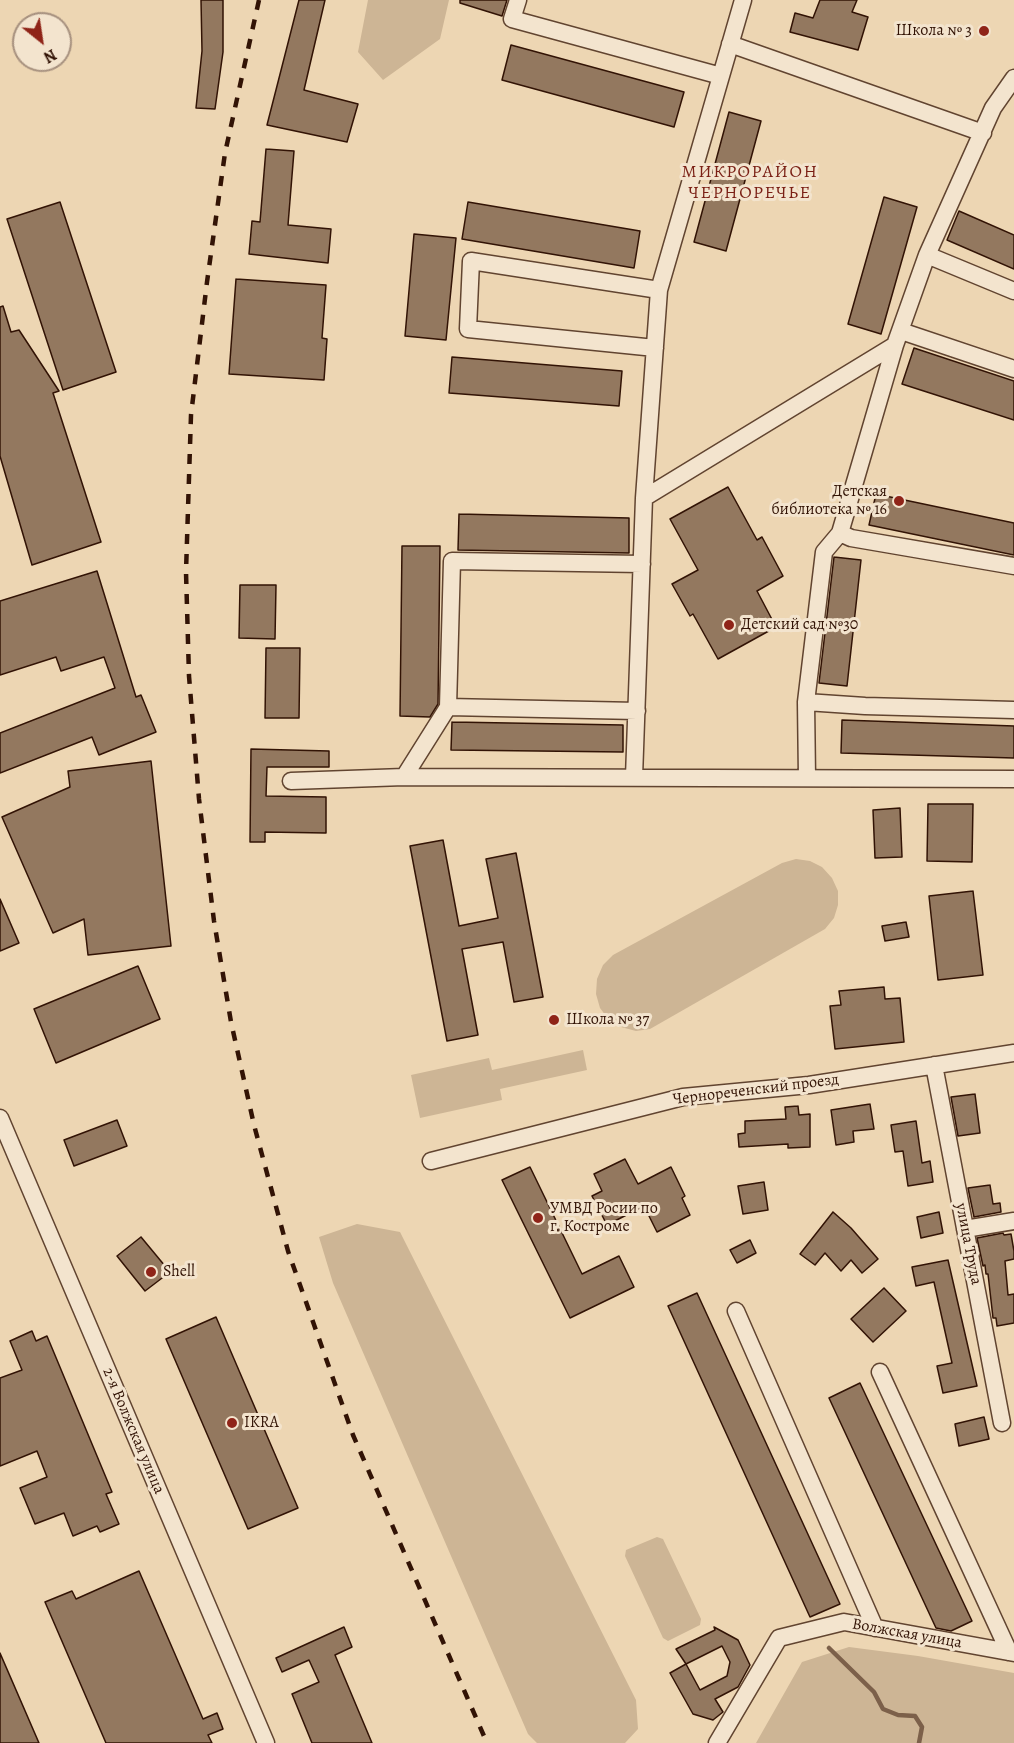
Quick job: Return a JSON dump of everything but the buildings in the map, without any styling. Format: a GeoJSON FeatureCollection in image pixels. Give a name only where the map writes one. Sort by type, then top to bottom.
{"type":"FeatureCollection","features":[{"type":"Feature","properties":{"kind":"street"},"geometry":{"type":"LineString","coordinates":[[518,0],[512,19],[721,76]]}},
{"type":"Feature","properties":{"kind":"street"},"geometry":{"type":"LineString","coordinates":[[634,777],[644,498],[659,290],[743,0]]}},
{"type":"Feature","properties":{"kind":"street"},"geometry":{"type":"LineString","coordinates":[[730,44],[982,133]]}},
{"type":"Feature","properties":{"kind":"street"},"geometry":{"type":"LineString","coordinates":[[807,778],[806,702],[824,552],[840,533],[898,338],[927,255],[993,108],[1014,78]]}},
{"type":"Feature","properties":{"kind":"street"},"geometry":{"type":"LineString","coordinates":[[927,255],[1014,291]]}},
{"type":"Feature","properties":{"kind":"street"},"geometry":{"type":"LineString","coordinates":[[655,348],[468,329],[471,261],[659,290]]}},
{"type":"Feature","properties":{"kind":"street"},"geometry":{"type":"LineString","coordinates":[[644,498],[898,338],[1014,369]]}},
{"type":"Feature","properties":{"kind":"street"},"geometry":{"type":"LineString","coordinates":[[840,533],[873,543],[1014,566]]}},
{"type":"Feature","properties":{"kind":"street"},"geometry":{"type":"LineString","coordinates":[[404,777],[448,707],[452,561],[642,564]]}},
{"type":"Feature","properties":{"kind":"street"},"geometry":{"type":"LineString","coordinates":[[806,702],[1014,710]]}},
{"type":"Feature","properties":{"kind":"street"},"geometry":{"type":"LineString","coordinates":[[448,707],[636,711]]}},
{"type":"Feature","properties":{"kind":"street"},"geometry":{"type":"LineString","coordinates":[[291,781],[404,777],[1014,779]]}},
{"type":"Feature","properties":{"kind":"street","name":"Чернореченский проезд"},"geometry":{"type":"LineString","coordinates":[[431,1161],[683,1097],[809,1085],[1014,1053]]}},
{"type":"Feature","properties":{"kind":"street","name":"улица Труда"},"geometry":{"type":"LineString","coordinates":[[934,1065],[1002,1423]]}},
{"type":"Feature","properties":{"kind":"street","name":"2-я Волжская улица"},"geometry":{"type":"LineString","coordinates":[[0,1118],[266,1743]]}},
{"type":"Feature","properties":{"kind":"street"},"geometry":{"type":"LineString","coordinates":[[965,1229],[1014,1221]]}},
{"type":"Feature","properties":{"kind":"street"},"geometry":{"type":"LineString","coordinates":[[736,1311],[875,1628]]}},
{"type":"Feature","properties":{"kind":"street"},"geometry":{"type":"LineString","coordinates":[[880,1372],[1012,1653]]}},
{"type":"Feature","properties":{"kind":"street","name":"Волжская улица"},"geometry":{"type":"LineString","coordinates":[[717,1743],[779,1638],[844,1622],[1012,1653]]}},
{"type":"Feature","properties":{"kind":"shaded area"},"geometry":{"type":"Polygon","coordinates":[[[368,0],[449,0],[440,39],[383,80],[358,52],[368,0]]]}},
{"type":"Feature","properties":{"kind":"shaded area"},"geometry":{"type":"Polygon","coordinates":[[[796,859],[810,861],[822,867],[832,878],[838,891],[838,905],[834,918],[825,929],[650,1029],[636,1031],[621,1027],[609,1020],[600,1008],[596,994],[597,979],[603,965],[613,955],[782,863],[796,859]]]}},
{"type":"Feature","properties":{"kind":"shaded area"},"geometry":{"type":"Polygon","coordinates":[[[583,1050],[587,1070],[500,1089],[502,1100],[420,1118],[411,1075],[489,1058],[492,1070],[583,1050]]]}},
{"type":"Feature","properties":{"kind":"shaded area"},"geometry":{"type":"Polygon","coordinates":[[[357,1224],[400,1232],[636,1700],[638,1729],[625,1743],[537,1743],[528,1734],[333,1283],[319,1237],[357,1224]]]}},
{"type":"Feature","properties":{"kind":"shaded area"},"geometry":{"type":"Polygon","coordinates":[[[657,1537],[663,1539],[701,1619],[700,1625],[668,1641],[663,1638],[625,1556],[626,1550],[657,1537]]]}},
{"type":"Feature","properties":{"kind":"shaded area"},"geometry":{"type":"Polygon","coordinates":[[[849,1647],[918,1656],[1014,1673],[1014,1743],[756,1743],[802,1662],[849,1647]]]}},
{"type":"Feature","properties":{"kind":"waterway"},"geometry":{"type":"LineString","coordinates":[[829,1648],[874,1692],[883,1709],[898,1715],[915,1716],[922,1727],[919,1743]]}},
{"type":"Feature","properties":{"kind":"railway"},"geometry":{"type":"LineString","coordinates":[[259,0],[225,153],[191,415],[186,572],[189,676],[199,799],[214,921],[231,1022],[254,1125],[288,1251],[353,1435],[487,1743]]}},
{"type":"Feature","properties":{"kind":"place","name":"Школа № 3"},"geometry":{"type":"Point","coordinates":[984,31]}},
{"type":"Feature","properties":{"kind":"place","name":"Детская библиотека № 16"},"geometry":{"type":"Point","coordinates":[899,501]}},
{"type":"Feature","properties":{"kind":"place","name":"Детский сад №30"},"geometry":{"type":"Point","coordinates":[729,625]}},
{"type":"Feature","properties":{"kind":"place","name":"Школа № 37"},"geometry":{"type":"Point","coordinates":[554,1020]}},
{"type":"Feature","properties":{"kind":"place","name":"УМВД Росии по г. Костроме"},"geometry":{"type":"Point","coordinates":[538,1218]}},
{"type":"Feature","properties":{"kind":"place","name":"Shell"},"geometry":{"type":"Point","coordinates":[151,1272]}},
{"type":"Feature","properties":{"kind":"place","name":"IKRA"},"geometry":{"type":"Point","coordinates":[232,1423]}},
{"type":"Feature","properties":{"kind":"district","name":"МИКРОРАЙОН ЧЕРНОРЕЧЬЕ"},"geometry":{"type":"Point","coordinates":[750,183]}}]}
